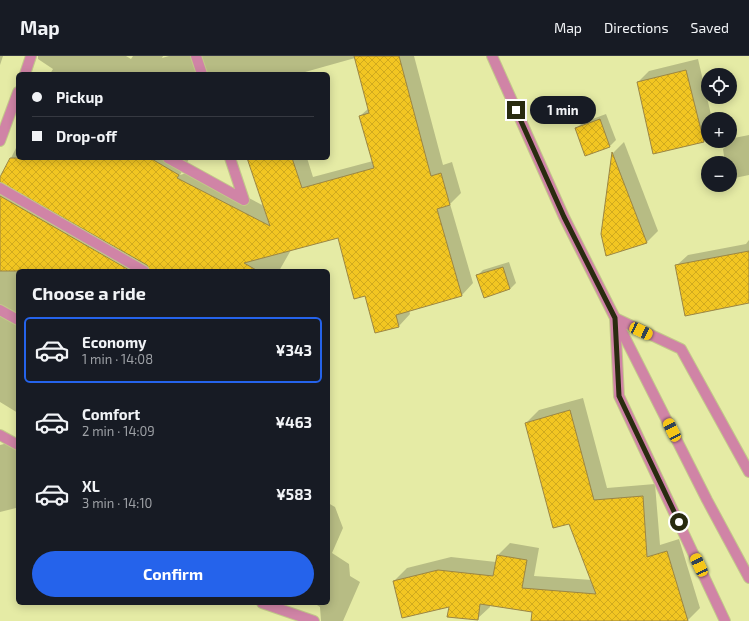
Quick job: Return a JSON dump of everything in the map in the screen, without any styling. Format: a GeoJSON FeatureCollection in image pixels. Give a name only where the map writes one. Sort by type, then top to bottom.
{"type":"FeatureCollection","features":[{"type":"Feature","properties":{"kind":"street"},"geometry":{"type":"LineString","coordinates":[[26,72],[31,56]]}},
{"type":"Feature","properties":{"kind":"street"},"geometry":{"type":"LineString","coordinates":[[196,56],[201,72]]}},
{"type":"Feature","properties":{"kind":"street"},"geometry":{"type":"LineString","coordinates":[[492,56],[564,217],[707,500],[749,578]]}},
{"type":"Feature","properties":{"kind":"street"},"geometry":{"type":"LineString","coordinates":[[0,141],[16,97]]}},
{"type":"Feature","properties":{"kind":"street"},"geometry":{"type":"LineString","coordinates":[[172,160],[244,200],[231,160]]}},
{"type":"Feature","properties":{"kind":"street"},"geometry":{"type":"LineString","coordinates":[[0,188],[141,269]]}},
{"type":"Feature","properties":{"kind":"street"},"geometry":{"type":"LineString","coordinates":[[0,310],[16,319]]}},
{"type":"Feature","properties":{"kind":"street"},"geometry":{"type":"LineString","coordinates":[[615,318],[681,349],[749,472]]}},
{"type":"Feature","properties":{"kind":"street"},"geometry":{"type":"LineString","coordinates":[[615,318],[619,396],[725,621]]}},
{"type":"Feature","properties":{"kind":"street"},"geometry":{"type":"LineString","coordinates":[[0,435],[16,444]]}},
{"type":"Feature","properties":{"kind":"street"},"geometry":{"type":"LineString","coordinates":[[268,605],[314,621]]}},
{"type":"Feature","properties":{"kind":"building"},"geometry":{"type":"Polygon","coordinates":[[[354,56],[399,56],[431,176],[441,173],[450,205],[437,209],[462,296],[396,315],[399,327],[375,333],[365,296],[354,299],[338,238],[244,263],[254,269],[149,269],[147,265],[0,182],[0,177],[10,158],[16,158],[16,160],[153,160],[179,175],[177,178],[270,226],[248,160],[293,160],[302,188],[374,168],[359,116],[369,113],[354,56]]]}},
{"type":"Feature","properties":{"kind":"building"},"geometry":{"type":"Polygon","coordinates":[[[686,70],[701,130],[701,143],[653,154],[637,82],[686,70]]]}},
{"type":"Feature","properties":{"kind":"building"},"geometry":{"type":"Polygon","coordinates":[[[600,119],[610,147],[585,156],[575,128],[600,119]]]}},
{"type":"Feature","properties":{"kind":"building"},"geometry":{"type":"Polygon","coordinates":[[[612,152],[647,243],[606,256],[601,234],[612,152]]]}},
{"type":"Feature","properties":{"kind":"building"},"geometry":{"type":"Polygon","coordinates":[[[0,196],[128,269],[16,269],[16,271],[0,271],[0,196]]]}},
{"type":"Feature","properties":{"kind":"building"},"geometry":{"type":"Polygon","coordinates":[[[749,251],[749,303],[685,316],[675,265],[749,251]]]}},
{"type":"Feature","properties":{"kind":"building"},"geometry":{"type":"Polygon","coordinates":[[[503,267],[510,289],[484,298],[476,275],[503,267]]]}},
{"type":"Feature","properties":{"kind":"building"},"geometry":{"type":"Polygon","coordinates":[[[570,410],[594,500],[643,496],[647,557],[667,551],[688,621],[531,621],[532,612],[480,604],[478,620],[447,617],[449,607],[402,618],[393,581],[438,570],[493,576],[497,555],[527,560],[522,588],[596,594],[569,524],[553,528],[525,423],[570,410]]]}},
{"type":"Feature","properties":{"kind":"route"},"geometry":{"type":"LineString","coordinates":[[516,110],[564,217],[615,318],[619,396],[679,522]]}}]}
